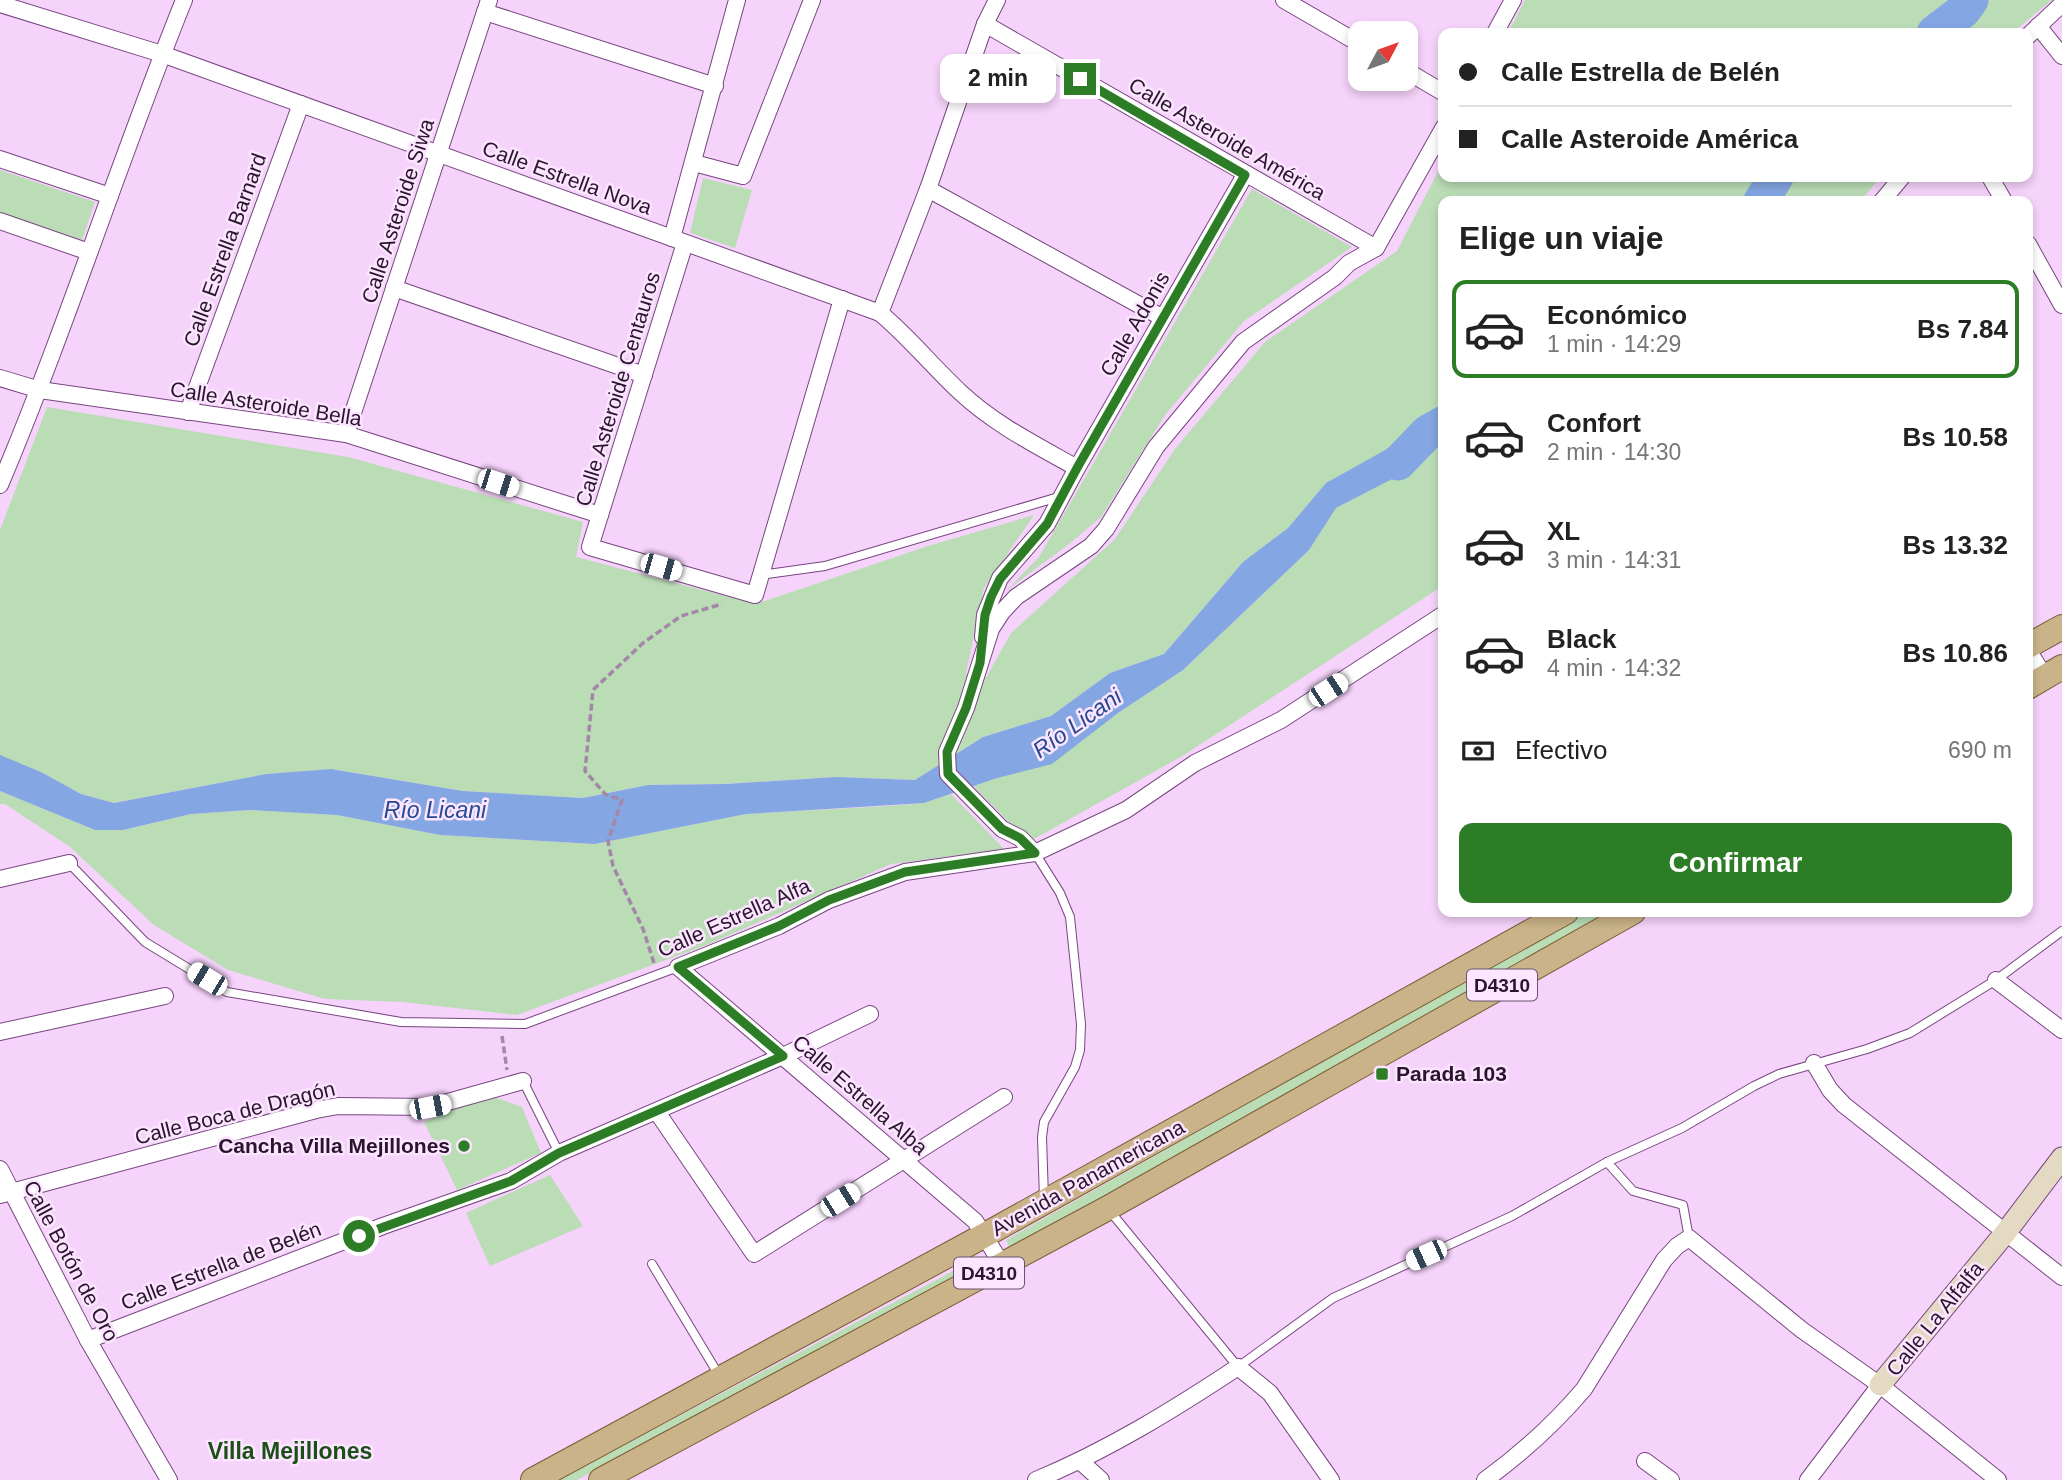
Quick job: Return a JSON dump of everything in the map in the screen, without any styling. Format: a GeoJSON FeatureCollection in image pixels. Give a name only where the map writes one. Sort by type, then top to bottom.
{"type":"FeatureCollection","features":[{"type":"Feature","properties":{"kind":"main road"},"geometry":{"type":"LineString","coordinates":[[2033,645],[2062,627]]}},
{"type":"Feature","properties":{"kind":"main road","name":"Avenida Panamericana"},"geometry":{"type":"LineString","coordinates":[[533,1480],[722,1380],[1557,917]]}},
{"type":"Feature","properties":{"kind":"main road","name":"Avenida Panamericana"},"geometry":{"type":"LineString","coordinates":[[601,1480],[1003,1266],[1624,917]]}},
{"type":"Feature","properties":{"kind":"street"},"geometry":{"type":"LineString","coordinates":[[0,485],[40,390],[50,356],[184,0]]}},
{"type":"Feature","properties":{"kind":"street","name":"Calle Asteroide Centauros"},"geometry":{"type":"LineString","coordinates":[[737,0],[694,163],[679,241],[644,375],[590,547],[755,595]]}},
{"type":"Feature","properties":{"kind":"street"},"geometry":{"type":"LineString","coordinates":[[694,163],[743,176],[812,0]]}},
{"type":"Feature","properties":{"kind":"street"},"geometry":{"type":"LineString","coordinates":[[880,313],[928,189],[985,24],[997,0]]}},
{"type":"Feature","properties":{"kind":"street"},"geometry":{"type":"LineString","coordinates":[[1284,0],[1348,37]]}},
{"type":"Feature","properties":{"kind":"street"},"geometry":{"type":"LineString","coordinates":[[1498,28],[1513,0]]}},
{"type":"Feature","properties":{"kind":"street","name":"Calle Estrella Nova"},"geometry":{"type":"LineString","coordinates":[[0,4],[162,54],[880,313],[907,336],[960,393],[1000,425],[1077,468]]}},
{"type":"Feature","properties":{"kind":"street"},"geometry":{"type":"LineString","coordinates":[[2062,4],[2033,31],[2062,56]]}},
{"type":"Feature","properties":{"kind":"street"},"geometry":{"type":"LineString","coordinates":[[487,6],[715,86]]}},
{"type":"Feature","properties":{"kind":"street","name":"Calle Asteroide Siwa"},"geometry":{"type":"LineString","coordinates":[[346,434],[487,6]]}},
{"type":"Feature","properties":{"kind":"street","name":"Calle Asteroide América"},"geometry":{"type":"LineString","coordinates":[[985,24],[1376,248]]}},
{"type":"Feature","properties":{"kind":"street"},"geometry":{"type":"LineString","coordinates":[[1418,78],[1438,89]]}},
{"type":"Feature","properties":{"kind":"street","name":"Calle Estrella Barnard"},"geometry":{"type":"LineString","coordinates":[[188,412],[301,104]]}},
{"type":"Feature","properties":{"kind":"street"},"geometry":{"type":"LineString","coordinates":[[1035,853],[1020,838],[1002,829],[948,774],[947,752],[966,708],[991,629],[1016,597],[1091,546],[1106,529],[1156,447],[1243,342],[1349,263],[1376,248],[1438,138]]}},
{"type":"Feature","properties":{"kind":"street"},"geometry":{"type":"LineString","coordinates":[[0,159],[110,196]]}},
{"type":"Feature","properties":{"kind":"street","name":"Calle Adonis"},"geometry":{"type":"LineString","coordinates":[[980,663],[985,615],[1000,579],[1047,524],[1245,175]]}},
{"type":"Feature","properties":{"kind":"street"},"geometry":{"type":"LineString","coordinates":[[1886,196],[1898,182]]}},
{"type":"Feature","properties":{"kind":"street"},"geometry":{"type":"LineString","coordinates":[[928,189],[1163,318]]}},
{"type":"Feature","properties":{"kind":"street"},"geometry":{"type":"LineString","coordinates":[[0,221],[89,252]]}},
{"type":"Feature","properties":{"kind":"street"},"geometry":{"type":"LineString","coordinates":[[2033,253],[2062,305]]}},
{"type":"Feature","properties":{"kind":"street"},"geometry":{"type":"LineString","coordinates":[[394,288],[644,375]]}},
{"type":"Feature","properties":{"kind":"street"},"geometry":{"type":"LineString","coordinates":[[755,595],[842,299]]}},
{"type":"Feature","properties":{"kind":"street","name":"Calle Asteroide Bella"},"geometry":{"type":"LineString","coordinates":[[0,378],[40,390],[346,434],[600,515]]}},
{"type":"Feature","properties":{"kind":"street","name":"Calle Estrella Alfa"},"geometry":{"type":"LineString","coordinates":[[678,967],[779,926],[829,900],[905,872],[1035,853],[1126,810],[1195,763],[1281,720],[1438,618]]}},
{"type":"Feature","properties":{"kind":"street"},"geometry":{"type":"LineString","coordinates":[[2033,657],[2045,677]]}},
{"type":"Feature","properties":{"kind":"street"},"geometry":{"type":"LineString","coordinates":[[0,879],[69,863]]}},
{"type":"Feature","properties":{"kind":"street","name":"Calle Estrella Alba"},"geometry":{"type":"LineString","coordinates":[[678,967],[975,1221],[1003,1266]]}},
{"type":"Feature","properties":{"kind":"street"},"geometry":{"type":"LineString","coordinates":[[1996,980],[2062,1030]]}},
{"type":"Feature","properties":{"kind":"street"},"geometry":{"type":"LineString","coordinates":[[0,1032],[165,996]]}},
{"type":"Feature","properties":{"kind":"street","name":"Calle Estrella de Belén"},"geometry":{"type":"LineString","coordinates":[[88,1340],[383,1226],[511,1181],[559,1153],[783,1056],[870,1014]]}},
{"type":"Feature","properties":{"kind":"street"},"geometry":{"type":"LineString","coordinates":[[1814,1063],[1830,1090],[1844,1105],[2062,1277]]}},
{"type":"Feature","properties":{"kind":"street","name":"Calle Boca de Dragón"},"geometry":{"type":"LineString","coordinates":[[6,1194],[316,1110],[338,1106],[430,1107],[516,1083]]}},
{"type":"Feature","properties":{"kind":"street"},"geometry":{"type":"LineString","coordinates":[[657,1112],[754,1254],[1004,1097]]}},
{"type":"Feature","properties":{"kind":"street","name":"Calle La Alfalfa"},"geometry":{"type":"LineString","coordinates":[[1808,1480],[1880,1385],[2006,1232],[2062,1158]]}},
{"type":"Feature","properties":{"kind":"street","name":"Calle Botón de Oro"},"geometry":{"type":"LineString","coordinates":[[0,1169],[6,1194],[169,1480]]}},
{"type":"Feature","properties":{"kind":"street"},"geometry":{"type":"LineString","coordinates":[[1485,1480],[1510,1462],[1584,1390],[1664,1260],[1689,1238],[1802,1330],[1880,1385],[1998,1480]]}},
{"type":"Feature","properties":{"kind":"street"},"geometry":{"type":"LineString","coordinates":[[1036,1480],[1080,1461],[1163,1417],[1238,1367],[1270,1393],[1331,1480]]}},
{"type":"Feature","properties":{"kind":"street"},"geometry":{"type":"LineString","coordinates":[[1080,1461],[1101,1480]]}},
{"type":"Feature","properties":{"kind":"street"},"geometry":{"type":"LineString","coordinates":[[1645,1461],[1671,1480]]}},
{"type":"Feature","properties":{"kind":"lane"},"geometry":{"type":"LineString","coordinates":[[760,575],[825,566],[1062,495]]}},
{"type":"Feature","properties":{"kind":"lane"},"geometry":{"type":"LineString","coordinates":[[1035,853],[1060,893],[1070,917],[1081,1024],[1080,1050],[1075,1067],[1044,1122],[1044,1202]]}},
{"type":"Feature","properties":{"kind":"lane","name":"Calle Estrella Alfa"},"geometry":{"type":"LineString","coordinates":[[69,863],[145,942],[227,992],[401,1022],[525,1024],[678,967]]}},
{"type":"Feature","properties":{"kind":"lane"},"geometry":{"type":"LineString","coordinates":[[1108,1208],[1238,1367],[1333,1298],[1512,1216],[1607,1161],[1682,1128],[1779,1074],[1867,1049],[1910,1033],[1996,980],[2062,931]]}},
{"type":"Feature","properties":{"kind":"lane"},"geometry":{"type":"LineString","coordinates":[[516,1083],[559,1153]]}},
{"type":"Feature","properties":{"kind":"lane"},"geometry":{"type":"LineString","coordinates":[[1607,1161],[1633,1191],[1683,1205],[1689,1238]]}},
{"type":"Feature","properties":{"kind":"lane"},"geometry":{"type":"LineString","coordinates":[[652,1264],[722,1380]]}},
{"type":"Feature","properties":{"kind":"path"},"geometry":{"type":"LineString","coordinates":[[658,975],[643,929],[613,866],[608,841],[622,800],[605,794],[584,771],[593,690],[643,643],[681,616],[755,595]]}},
{"type":"Feature","properties":{"kind":"path"},"geometry":{"type":"LineString","coordinates":[[501,1024],[516,1083]]}},
{"type":"Feature","properties":{"kind":"green space"},"geometry":{"type":"Polygon","coordinates":[[[1525,0],[2052,0],[2018,28],[1511,28],[1525,0]]]}},
{"type":"Feature","properties":{"kind":"green space"},"geometry":{"type":"Polygon","coordinates":[[[0,170],[95,202],[82,240],[0,212],[0,170]]]}},
{"type":"Feature","properties":{"kind":"green space"},"geometry":{"type":"Polygon","coordinates":[[[1438,172],[1438,182],[1876,182],[1865,196],[1438,196],[1438,435],[1374,457],[1326,483],[1288,528],[1243,562],[1164,654],[1110,673],[1051,716],[983,737],[915,780],[836,777],[721,784],[648,785],[583,798],[463,791],[331,769],[266,774],[114,803],[81,794],[41,772],[0,756],[0,530],[47,407],[348,457],[583,522],[576,557],[756,604],[928,546],[1034,515],[984,588],[966,673],[986,678],[1011,633],[1115,539],[1175,449],[1265,342],[1397,251],[1438,172]]]}},
{"type":"Feature","properties":{"kind":"green space"},"geometry":{"type":"Polygon","coordinates":[[[703,178],[752,190],[735,248],[690,233],[703,178]]]}},
{"type":"Feature","properties":{"kind":"green space"},"geometry":{"type":"Polygon","coordinates":[[[1252,189],[1352,247],[1244,321],[1165,415],[1101,517],[1007,590],[1039,557],[1252,189]]]}},
{"type":"Feature","properties":{"kind":"green space"},"geometry":{"type":"Polygon","coordinates":[[[1438,437],[1438,589],[1184,755],[1034,839],[1012,825],[973,786],[997,778],[1118,713],[1183,670],[1309,550],[1336,508],[1395,477],[1438,437]]]}},
{"type":"Feature","properties":{"kind":"green space"},"geometry":{"type":"Polygon","coordinates":[[[0,791],[95,830],[123,830],[191,814],[250,810],[337,815],[440,835],[595,844],[746,814],[924,803],[951,794],[1004,849],[891,864],[709,944],[517,1015],[403,1002],[325,999],[228,970],[154,925],[70,847],[5,804],[0,804],[0,791]]]}},
{"type":"Feature","properties":{"kind":"green space"},"geometry":{"type":"Polygon","coordinates":[[[1578,917],[1601,917],[1011,1251],[1006,1240],[1578,917]]]}},
{"type":"Feature","properties":{"kind":"green space"},"geometry":{"type":"Polygon","coordinates":[[[494,1097],[522,1107],[541,1153],[457,1190],[424,1122],[478,1100],[494,1097]]]}},
{"type":"Feature","properties":{"kind":"green space"},"geometry":{"type":"Polygon","coordinates":[[[550,1175],[583,1226],[490,1266],[466,1213],[550,1175]]]}},
{"type":"Feature","properties":{"kind":"green space"},"geometry":{"type":"Polygon","coordinates":[[[972,1261],[976,1269],[577,1480],[558,1480],[972,1261]]]}},
{"type":"Feature","properties":{"kind":"water","name":"Río Licani"},"geometry":{"type":"Polygon","coordinates":[[[1423,429],[1438,433],[1438,438],[1396,477],[1336,508],[1309,550],[1183,670],[1118,713],[1052,764],[997,778],[924,803],[746,814],[595,844],[440,835],[337,815],[250,810],[191,814],[123,830],[95,830],[0,791],[0,755],[41,772],[81,794],[114,803],[266,774],[331,769],[463,791],[583,798],[648,785],[725,784],[836,777],[915,780],[983,737],[1051,716],[1110,673],[1164,654],[1243,562],[1288,528],[1326,483],[1423,429]]]}},
{"type":"Feature","properties":{"kind":"waterway","name":"Río Licani"},"geometry":{"type":"LineString","coordinates":[[1941,28],[1964,10],[1971,0]]}},
{"type":"Feature","properties":{"kind":"waterway","name":"Río Licani"},"geometry":{"type":"LineString","coordinates":[[1764,196],[1773,182]]}},
{"type":"Feature","properties":{"kind":"waterway","name":"Río Licani"},"geometry":{"type":"LineString","coordinates":[[1398,463],[1428,432],[1438,426]]}},
{"type":"Feature","properties":{"kind":"place","name":"Parada 103"},"geometry":{"type":"Point","coordinates":[1382,1074]}},
{"type":"Feature","properties":{"kind":"place","name":"Cancha Villa Mejillones"},"geometry":{"type":"Point","coordinates":[464,1146]}},
{"type":"Feature","properties":{"kind":"district","name":"Villa Mejillones"},"geometry":{"type":"Point","coordinates":[290,1451]}},
{"type":"Feature","properties":{"kind":"route"},"geometry":{"type":"LineString","coordinates":[[359,1236],[511,1181],[559,1153],[783,1056],[678,967],[779,926],[829,900],[905,872],[1035,853],[1020,838],[1002,829],[948,774],[947,752],[966,708],[980,663],[985,615],[1000,579],[1047,524],[1245,175],[1080,79]]}}]}
